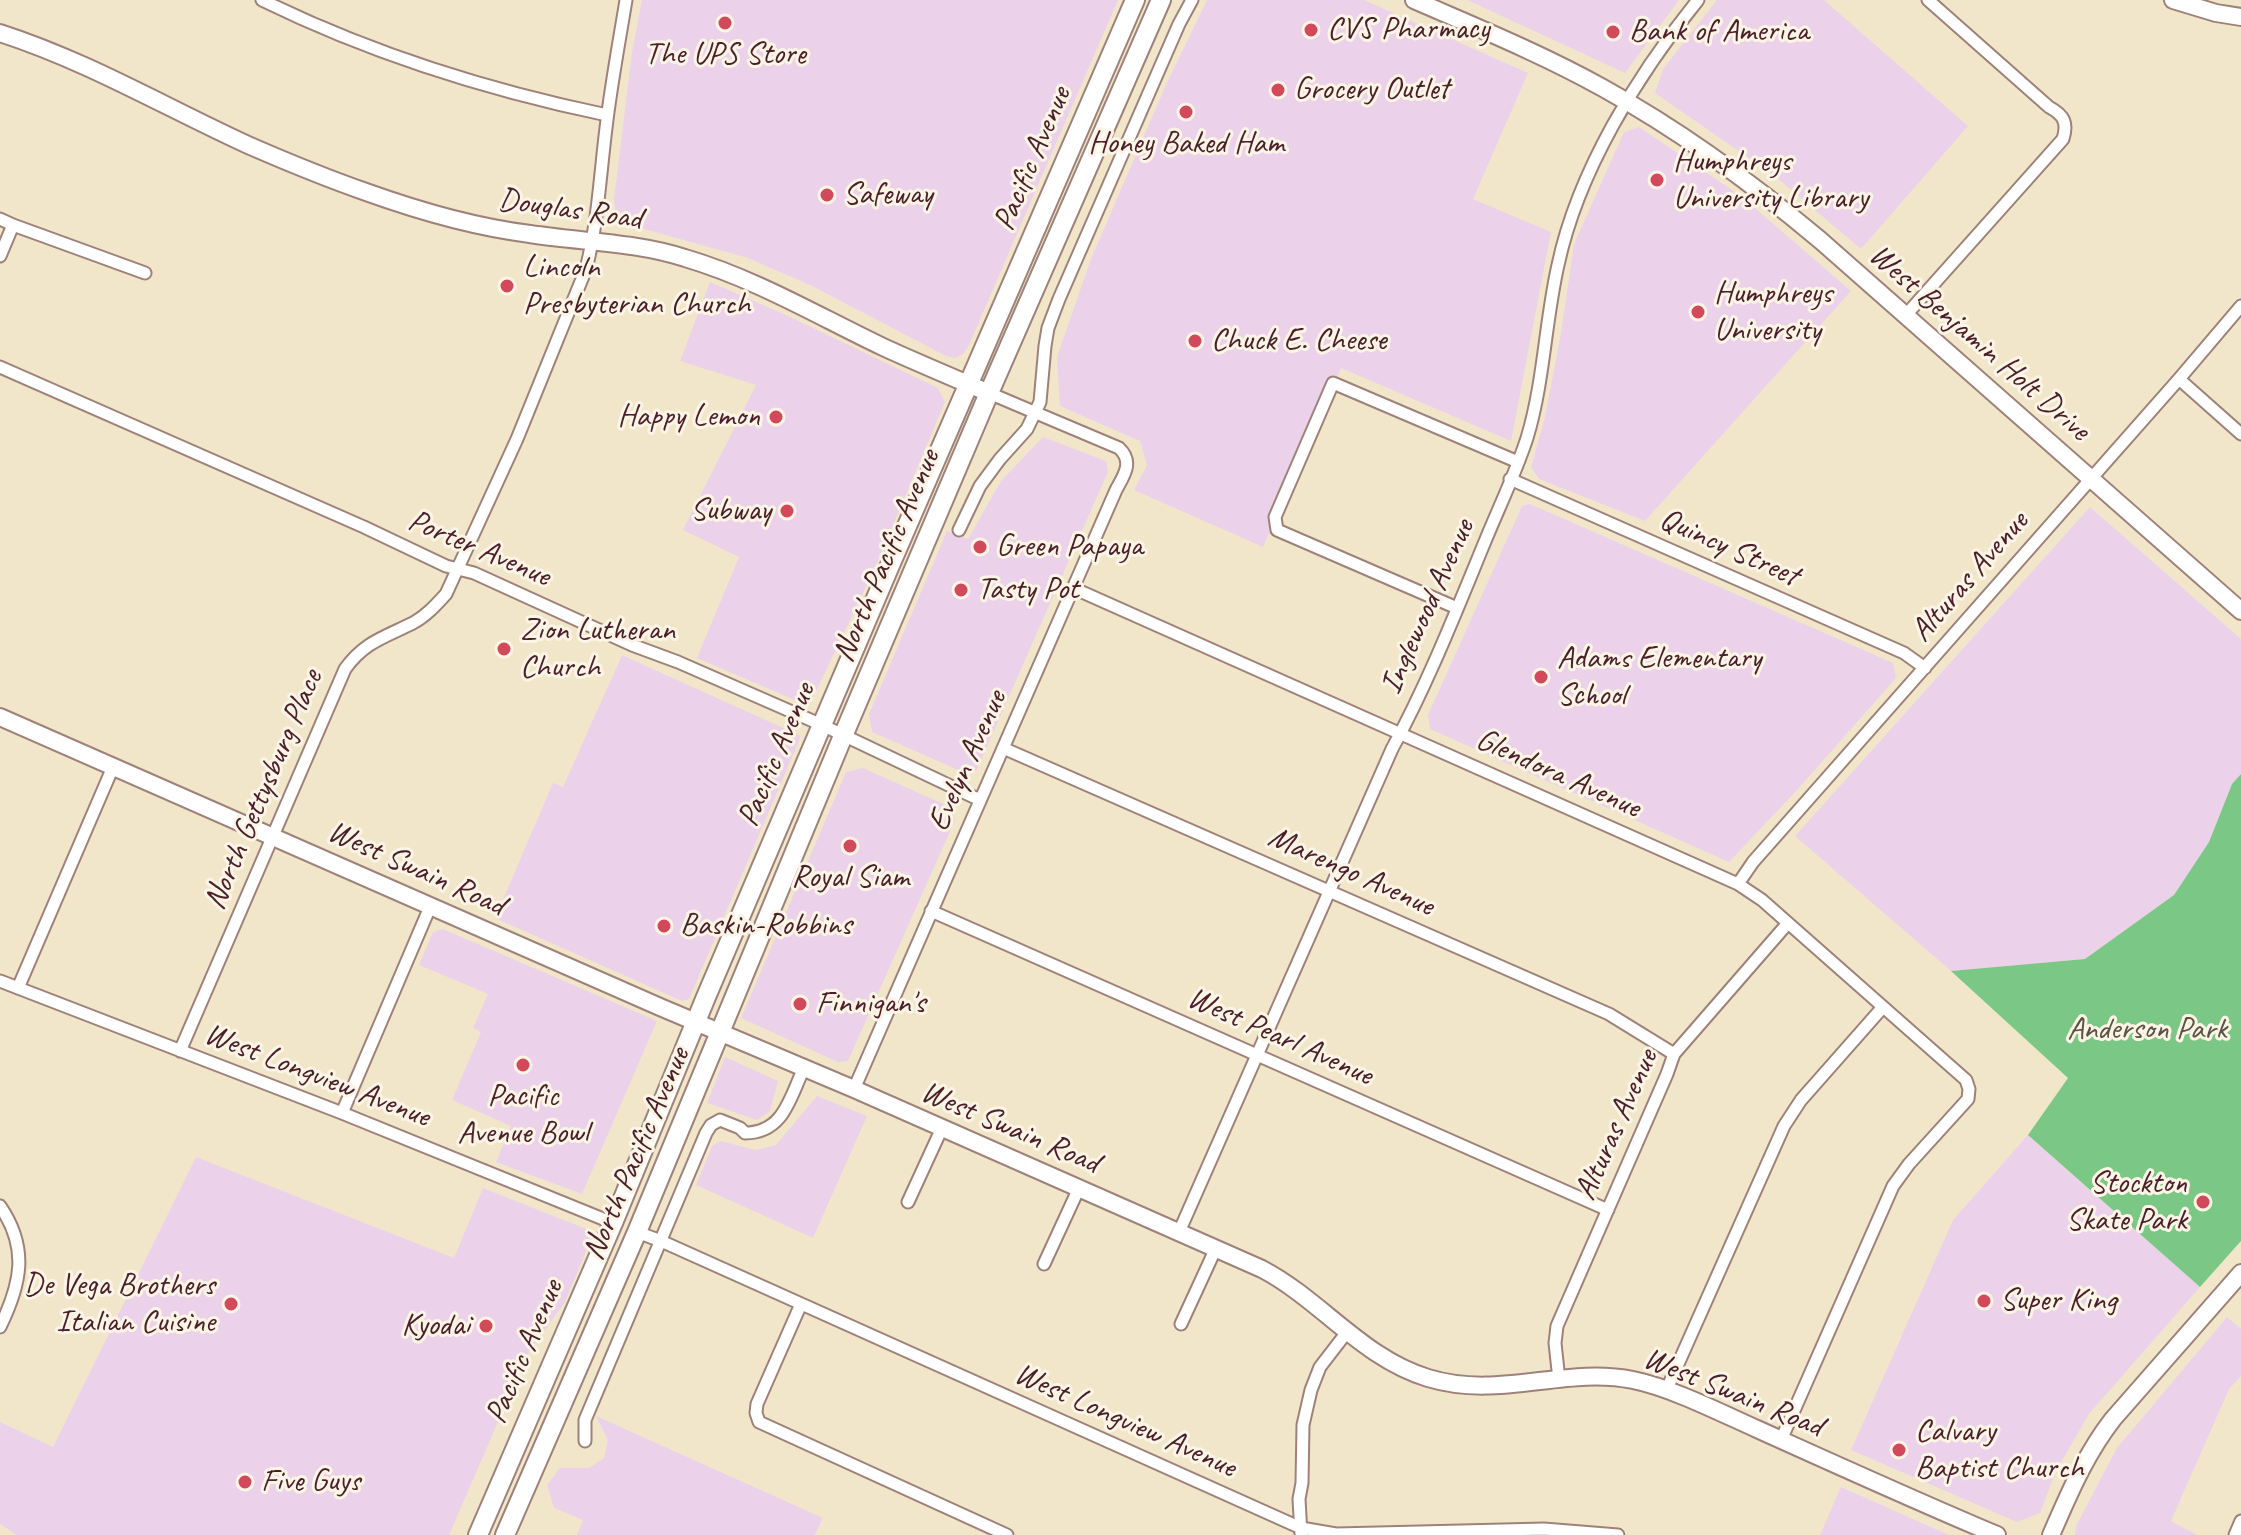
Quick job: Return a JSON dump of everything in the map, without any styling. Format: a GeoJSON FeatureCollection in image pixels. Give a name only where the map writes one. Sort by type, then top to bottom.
{"type":"FeatureCollection","features":[{"type":"Feature","properties":{"kind":"main road","name":"Pacific Avenue"},"geometry":{"type":"LineString","coordinates":[[478,1535],[822,725],[1135,0]]}},
{"type":"Feature","properties":{"kind":"main road","name":"North Pacific Avenue"},"geometry":{"type":"LineString","coordinates":[[505,1535],[637,1232],[989,393],[1161,0]]}},
{"type":"Feature","properties":{"kind":"main road","name":"West Benjamin Holt Drive"},"geometry":{"type":"LineString","coordinates":[[1414,0],[1538,55],[1627,102],[1700,147],[1771,199],[2241,611]]}},
{"type":"Feature","properties":{"kind":"main road"},"geometry":{"type":"LineString","coordinates":[[2173,0],[2241,17]]}},
{"type":"Feature","properties":{"kind":"main road","name":"Douglas Road"},"geometry":{"type":"LineString","coordinates":[[0,33],[95,69],[248,145],[367,192],[476,225],[530,235],[657,250],[733,275],[989,393]]}},
{"type":"Feature","properties":{"kind":"main road","name":"West Swain Road"},"geometry":{"type":"LineString","coordinates":[[0,717],[1216,1248],[1277,1277],[1371,1351],[1397,1366],[1457,1385],[1503,1387],[1601,1376],[1631,1379],[1781,1440],[1997,1535]]}},
{"type":"Feature","properties":{"kind":"main road"},"geometry":{"type":"LineString","coordinates":[[637,1232],[629,1213],[645,1169],[643,1151]]}},
{"type":"Feature","properties":{"kind":"main road"},"geometry":{"type":"LineString","coordinates":[[593,1334],[590,1308],[619,1239],[613,1223]]}},
{"type":"Feature","properties":{"kind":"main road"},"geometry":{"type":"LineString","coordinates":[[2051,1535],[2093,1444],[2241,1273]]}},
{"type":"Feature","properties":{"kind":"main road"},"geometry":{"type":"LineString","coordinates":[[521,1500],[516,1478],[537,1427],[535,1405]]}},
{"type":"Feature","properties":{"kind":"street"},"geometry":{"type":"LineString","coordinates":[[262,0],[366,47],[445,74],[508,93],[607,115]]}},
{"type":"Feature","properties":{"kind":"street","name":"North Gettysburg Place"},"geometry":{"type":"LineString","coordinates":[[180,1051],[345,669],[364,647],[416,621],[446,594],[518,435],[586,269],[593,241],[607,115],[626,0]]}},
{"type":"Feature","properties":{"kind":"street"},"geometry":{"type":"LineString","coordinates":[[959,530],[984,479],[1027,429],[1034,414],[1041,395],[1048,328],[1059,299],[1192,0]]}},
{"type":"Feature","properties":{"kind":"street","name":"Inglewood Avenue"},"geometry":{"type":"LineString","coordinates":[[1179,1232],[1457,608],[1518,462],[1537,397],[1553,289],[1569,222],[1588,173],[1627,102],[1675,27],[1698,0]]}},
{"type":"Feature","properties":{"kind":"street"},"geometry":{"type":"LineString","coordinates":[[1906,315],[2063,139],[2065,122],[2059,112],[2049,107],[1928,0]]}},
{"type":"Feature","properties":{"kind":"street"},"geometry":{"type":"LineString","coordinates":[[0,219],[145,273]]}},
{"type":"Feature","properties":{"kind":"street"},"geometry":{"type":"LineString","coordinates":[[0,256],[13,225]]}},
{"type":"Feature","properties":{"kind":"street","name":"Alturas Avenue"},"geometry":{"type":"LineString","coordinates":[[1738,884],[1753,862],[2241,306]]}},
{"type":"Feature","properties":{"kind":"street","name":"Porter Avenue"},"geometry":{"type":"LineString","coordinates":[[0,367],[446,566],[474,573],[632,645],[822,725],[980,800]]}},
{"type":"Feature","properties":{"kind":"street"},"geometry":{"type":"LineString","coordinates":[[2179,379],[2241,434]]}},
{"type":"Feature","properties":{"kind":"street"},"geometry":{"type":"LineString","coordinates":[[1457,608],[1277,530],[1275,517],[1333,383],[1518,462]]}},
{"type":"Feature","properties":{"kind":"street","name":"Douglas Road"},"geometry":{"type":"LineString","coordinates":[[989,393],[1113,445],[1126,455]]}},
{"type":"Feature","properties":{"kind":"street","name":"Evelyn Avenue"},"geometry":{"type":"LineString","coordinates":[[854,1089],[1127,470],[1126,455]]}},
{"type":"Feature","properties":{"kind":"street","name":"Quincy Street"},"geometry":{"type":"LineString","coordinates":[[1510,479],[1904,653],[1925,668]]}},
{"type":"Feature","properties":{"kind":"street","name":"Glendora Avenue"},"geometry":{"type":"LineString","coordinates":[[1073,588],[1738,884],[1762,900],[1966,1080],[1968,1099],[1893,1186],[1781,1440]]}},
{"type":"Feature","properties":{"kind":"street","name":"Marengo Avenue"},"geometry":{"type":"LineString","coordinates":[[1003,748],[1609,1014],[1674,1054]]}},
{"type":"Feature","properties":{"kind":"street"},"geometry":{"type":"LineString","coordinates":[[18,988],[113,767]]}},
{"type":"Feature","properties":{"kind":"street"},"geometry":{"type":"LineString","coordinates":[[342,1113],[430,907]]}},
{"type":"Feature","properties":{"kind":"street","name":"West Pearl Avenue"},"geometry":{"type":"LineString","coordinates":[[931,911],[1608,1210]]}},
{"type":"Feature","properties":{"kind":"street","name":"Alturas Avenue"},"geometry":{"type":"LineString","coordinates":[[1559,1380],[1555,1343],[1557,1326],[1674,1054],[1788,923]]}},
{"type":"Feature","properties":{"kind":"street","name":"West Longview Avenue"},"geometry":{"type":"LineString","coordinates":[[0,981],[342,1113],[613,1223]]}},
{"type":"Feature","properties":{"kind":"street"},"geometry":{"type":"LineString","coordinates":[[1666,1391],[1784,1126],[1801,1100],[1883,1007]]}},
{"type":"Feature","properties":{"kind":"street"},"geometry":{"type":"LineString","coordinates":[[585,1441],[585,1420],[711,1125],[720,1120],[745,1133],[756,1133],[771,1127],[783,1113],[804,1068]]}},
{"type":"Feature","properties":{"kind":"street"},"geometry":{"type":"LineString","coordinates":[[908,1202],[942,1128]]}},
{"type":"Feature","properties":{"kind":"street"},"geometry":{"type":"LineString","coordinates":[[1044,1264],[1079,1188]]}},
{"type":"Feature","properties":{"kind":"street"},"geometry":{"type":"LineString","coordinates":[[0,1206],[15,1236],[19,1262],[15,1294],[0,1327]]}},
{"type":"Feature","properties":{"kind":"street","name":"West Longview Avenue"},"geometry":{"type":"LineString","coordinates":[[637,1232],[1301,1532],[1336,1534],[1555,1529],[1618,1535]]}},
{"type":"Feature","properties":{"kind":"street"},"geometry":{"type":"LineString","coordinates":[[1181,1324],[1216,1248]]}},
{"type":"Feature","properties":{"kind":"street"},"geometry":{"type":"LineString","coordinates":[[801,1304],[757,1404],[759,1422],[1007,1535]]}},
{"type":"Feature","properties":{"kind":"street"},"geometry":{"type":"LineString","coordinates":[[1301,1532],[1299,1499],[1303,1425],[1311,1390],[1320,1367],[1347,1332]]}},
{"type":"Feature","properties":{"kind":"street"},"geometry":{"type":"LineString","coordinates":[[2235,1535],[2241,1521]]}},
{"type":"Feature","properties":{"kind":"shaded area"},"geometry":{"type":"Polygon","coordinates":[[[642,0],[1118,0],[963,354],[955,358],[946,356],[812,286],[748,258],[619,222],[614,200],[632,52],[642,0]]]}},
{"type":"Feature","properties":{"kind":"shaded area"},"geometry":{"type":"Polygon","coordinates":[[[1207,0],[1364,0],[1528,73],[1473,199],[1551,232],[1511,441],[1341,368],[1263,547],[1134,490],[1147,465],[1140,441],[1060,406],[1057,357],[1091,259],[1165,87],[1207,0]]]}},
{"type":"Feature","properties":{"kind":"shaded area"},"geometry":{"type":"Polygon","coordinates":[[[1467,0],[1679,0],[1625,73],[1467,0]]]}},
{"type":"Feature","properties":{"kind":"shaded area"},"geometry":{"type":"Polygon","coordinates":[[[1717,0],[1824,0],[1968,126],[1861,249],[1776,177],[1655,93],[1663,69],[1717,0]]]}},
{"type":"Feature","properties":{"kind":"shaded area","name":"Humphreys University"},"geometry":{"type":"Polygon","coordinates":[[[1639,127],[1741,196],[1851,291],[1645,521],[1539,479],[1531,467],[1545,417],[1574,244],[1624,132],[1639,127]]]}},
{"type":"Feature","properties":{"kind":"shaded area"},"geometry":{"type":"Polygon","coordinates":[[[710,282],[938,388],[945,402],[874,570],[809,706],[697,658],[739,557],[683,530],[756,385],[680,361],[710,282]]]}},
{"type":"Feature","properties":{"kind":"shaded area"},"geometry":{"type":"Polygon","coordinates":[[[1043,437],[1106,461],[1108,472],[976,771],[965,773],[872,732],[869,714],[947,531],[968,539],[1001,481],[1043,437]]]}},
{"type":"Feature","properties":{"kind":"shaded area"},"geometry":{"type":"Polygon","coordinates":[[[1530,504],[1893,663],[1896,678],[1729,862],[1430,729],[1428,715],[1522,506],[1530,504]]]}},
{"type":"Feature","properties":{"kind":"shaded area"},"geometry":{"type":"Polygon","coordinates":[[[2090,507],[2241,639],[2241,774],[2232,784],[2209,842],[2174,895],[2085,959],[1951,971],[1795,836],[2090,507]]]}},
{"type":"Feature","properties":{"kind":"shaded area"},"geometry":{"type":"Polygon","coordinates":[[[622,655],[801,736],[689,999],[682,1001],[495,918],[553,783],[563,787],[622,655]]]}},
{"type":"Feature","properties":{"kind":"shaded area"},"geometry":{"type":"Polygon","coordinates":[[[863,768],[950,807],[955,820],[848,1061],[838,1062],[741,1018],[846,772],[863,768]]]}},
{"type":"Feature","properties":{"kind":"shaded area"},"geometry":{"type":"Polygon","coordinates":[[[443,929],[657,1021],[582,1194],[496,1162],[511,1126],[452,1100],[481,1032],[473,1028],[488,994],[419,965],[433,932],[443,929]]]}},
{"type":"Feature","properties":{"kind":"shaded area"},"geometry":{"type":"Polygon","coordinates":[[[725,1057],[778,1081],[770,1111],[757,1120],[707,1103],[725,1057]]]}},
{"type":"Feature","properties":{"kind":"shaded area"},"geometry":{"type":"Polygon","coordinates":[[[817,1096],[867,1116],[813,1238],[696,1185],[712,1146],[721,1141],[755,1150],[776,1145],[817,1096]]]}},
{"type":"Feature","properties":{"kind":"shaded area"},"geometry":{"type":"Polygon","coordinates":[[[2028,1135],[2200,1287],[2089,1414],[2056,1471],[2040,1513],[2017,1522],[1851,1450],[1953,1220],[2028,1135]]]}},
{"type":"Feature","properties":{"kind":"shaded area"},"geometry":{"type":"Polygon","coordinates":[[[196,1157],[454,1258],[483,1188],[589,1230],[592,1237],[565,1302],[527,1355],[449,1535],[17,1535],[0,1524],[0,1422],[53,1447],[196,1157]]]}},
{"type":"Feature","properties":{"kind":"shaded area"},"geometry":{"type":"Polygon","coordinates":[[[2227,1317],[2241,1329],[2241,1376],[2229,1389],[2171,1521],[2197,1535],[2075,1535],[2076,1526],[2117,1448],[2227,1317]]]}},
{"type":"Feature","properties":{"kind":"shaded area"},"geometry":{"type":"Polygon","coordinates":[[[596,1416],[823,1518],[815,1535],[577,1535],[583,1520],[554,1508],[547,1485],[560,1468],[589,1468],[604,1458],[608,1440],[596,1416]]]}},
{"type":"Feature","properties":{"kind":"shaded area"},"geometry":{"type":"Polygon","coordinates":[[[1841,1487],[1949,1535],[1820,1535],[1841,1487]]]}},
{"type":"Feature","properties":{"kind":"green space","name":"Anderson Park"},"geometry":{"type":"Polygon","coordinates":[[[2241,774],[2241,1241],[2200,1287],[2028,1135],[2068,1078],[1951,971],[2085,959],[2174,895],[2209,842],[2232,784],[2241,774]]]}},
{"type":"Feature","properties":{"kind":"place","name":"The UPS Store"},"geometry":{"type":"Point","coordinates":[725,23]}},
{"type":"Feature","properties":{"kind":"place","name":"CVS Pharmacy"},"geometry":{"type":"Point","coordinates":[1311,30]}},
{"type":"Feature","properties":{"kind":"place","name":"Bank of America"},"geometry":{"type":"Point","coordinates":[1613,32]}},
{"type":"Feature","properties":{"kind":"place","name":"Grocery Outlet"},"geometry":{"type":"Point","coordinates":[1278,90]}},
{"type":"Feature","properties":{"kind":"place","name":"Honey Baked Ham"},"geometry":{"type":"Point","coordinates":[1186,112]}},
{"type":"Feature","properties":{"kind":"place","name":"Humphreys University Library"},"geometry":{"type":"Point","coordinates":[1657,180]}},
{"type":"Feature","properties":{"kind":"place","name":"Safeway"},"geometry":{"type":"Point","coordinates":[827,195]}},
{"type":"Feature","properties":{"kind":"place","name":"Lincoln Presbyterian Church"},"geometry":{"type":"Point","coordinates":[507,286]}},
{"type":"Feature","properties":{"kind":"place","name":"Humphreys University"},"geometry":{"type":"Point","coordinates":[1698,312]}},
{"type":"Feature","properties":{"kind":"place","name":"Chuck E. Cheese"},"geometry":{"type":"Point","coordinates":[1195,341]}},
{"type":"Feature","properties":{"kind":"place","name":"Happy Lemon"},"geometry":{"type":"Point","coordinates":[776,417]}},
{"type":"Feature","properties":{"kind":"place","name":"Subway"},"geometry":{"type":"Point","coordinates":[787,511]}},
{"type":"Feature","properties":{"kind":"place","name":"Green Papaya"},"geometry":{"type":"Point","coordinates":[980,547]}},
{"type":"Feature","properties":{"kind":"place","name":"Tasty Pot"},"geometry":{"type":"Point","coordinates":[961,590]}},
{"type":"Feature","properties":{"kind":"place","name":"Zion Lutheran Church"},"geometry":{"type":"Point","coordinates":[504,649]}},
{"type":"Feature","properties":{"kind":"place","name":"Adams Elementary School"},"geometry":{"type":"Point","coordinates":[1541,677]}},
{"type":"Feature","properties":{"kind":"place","name":"Royal Siam"},"geometry":{"type":"Point","coordinates":[850,846]}},
{"type":"Feature","properties":{"kind":"place","name":"Baskin-Robbins"},"geometry":{"type":"Point","coordinates":[664,926]}},
{"type":"Feature","properties":{"kind":"place","name":"Finnigan's"},"geometry":{"type":"Point","coordinates":[800,1004]}},
{"type":"Feature","properties":{"kind":"place","name":"Pacific Avenue Bowl"},"geometry":{"type":"Point","coordinates":[523,1065]}},
{"type":"Feature","properties":{"kind":"place","name":"Stockton Skate Park"},"geometry":{"type":"Point","coordinates":[2203,1202]}},
{"type":"Feature","properties":{"kind":"place","name":"Super King"},"geometry":{"type":"Point","coordinates":[1984,1301]}},
{"type":"Feature","properties":{"kind":"place","name":"De Vega Brothers Italian Cuisine"},"geometry":{"type":"Point","coordinates":[231,1304]}},
{"type":"Feature","properties":{"kind":"place","name":"Kyodai"},"geometry":{"type":"Point","coordinates":[486,1326]}},
{"type":"Feature","properties":{"kind":"place","name":"Calvary Baptist Church"},"geometry":{"type":"Point","coordinates":[1899,1450]}},
{"type":"Feature","properties":{"kind":"place","name":"Five Guys"},"geometry":{"type":"Point","coordinates":[245,1482]}}]}
